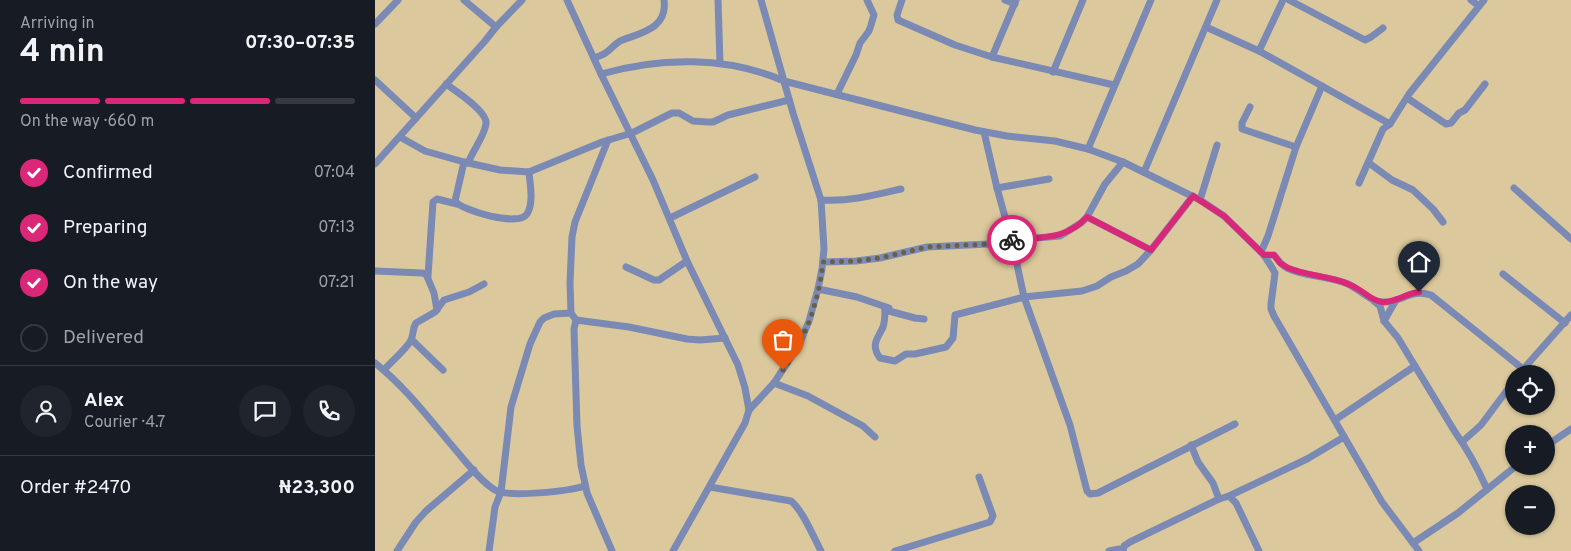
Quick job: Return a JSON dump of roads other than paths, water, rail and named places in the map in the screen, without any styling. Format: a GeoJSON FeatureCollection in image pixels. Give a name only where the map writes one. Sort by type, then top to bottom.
{"type":"FeatureCollection","features":[{"type":"Feature","properties":{"kind":"street"},"geometry":{"type":"LineString","coordinates":[[375,24],[399,0]]}},
{"type":"Feature","properties":{"kind":"street"},"geometry":{"type":"LineString","coordinates":[[464,0],[496,27]]}},
{"type":"Feature","properties":{"kind":"street"},"geometry":{"type":"LineString","coordinates":[[375,164],[522,0]]}},
{"type":"Feature","properties":{"kind":"street"},"geometry":{"type":"LineString","coordinates":[[567,0],[670,218],[687,261],[738,365],[749,410]]}},
{"type":"Feature","properties":{"kind":"street"},"geometry":{"type":"LineString","coordinates":[[594,58],[604,54],[621,41],[650,30],[656,25],[664,11],[664,0]]}},
{"type":"Feature","properties":{"kind":"street"},"geometry":{"type":"LineString","coordinates":[[718,0],[720,63]]}},
{"type":"Feature","properties":{"kind":"street"},"geometry":{"type":"LineString","coordinates":[[673,551],[745,423],[749,410],[774,383],[799,345],[809,322],[823,262],[824,235],[821,200],[789,100],[761,0]]}},
{"type":"Feature","properties":{"kind":"street"},"geometry":{"type":"LineString","coordinates":[[837,94],[856,55],[859,43],[871,25],[874,15],[867,0]]}},
{"type":"Feature","properties":{"kind":"street"},"geometry":{"type":"LineString","coordinates":[[902,0],[897,15],[898,20],[955,45],[992,57],[1114,85]]}},
{"type":"Feature","properties":{"kind":"street"},"geometry":{"type":"LineString","coordinates":[[992,57],[1015,2],[1005,0]]}},
{"type":"Feature","properties":{"kind":"street"},"geometry":{"type":"LineString","coordinates":[[1053,72],[1083,0]]}},
{"type":"Feature","properties":{"kind":"street"},"geometry":{"type":"LineString","coordinates":[[1088,149],[1151,0]]}},
{"type":"Feature","properties":{"kind":"street"},"geometry":{"type":"LineString","coordinates":[[1144,172],[1217,0]]}},
{"type":"Feature","properties":{"kind":"street"},"geometry":{"type":"LineString","coordinates":[[1259,51],[1283,0]]}},
{"type":"Feature","properties":{"kind":"street"},"geometry":{"type":"LineString","coordinates":[[1289,0],[1356,37],[1365,40],[1383,28]]}},
{"type":"Feature","properties":{"kind":"street"},"geometry":{"type":"LineString","coordinates":[[1359,182],[1383,129],[1390,124],[1407,98],[1481,3],[1471,0]]}},
{"type":"Feature","properties":{"kind":"street"},"geometry":{"type":"LineString","coordinates":[[1206,27],[1259,51],[1390,124]]}},
{"type":"Feature","properties":{"kind":"street"},"geometry":{"type":"LineString","coordinates":[[601,74],[626,67],[648,64],[720,63],[763,72],[784,81],[984,132],[1055,141],[1088,149],[1123,162],[1200,200],[1224,216],[1262,254],[1275,273],[1271,309],[1382,502],[1419,551]]}},
{"type":"Feature","properties":{"kind":"street"},"geometry":{"type":"LineString","coordinates":[[375,80],[416,118]]}},
{"type":"Feature","properties":{"kind":"street"},"geometry":{"type":"LineString","coordinates":[[446,84],[478,109],[485,116],[487,122],[485,130],[466,162],[455,198],[457,204]]}},
{"type":"Feature","properties":{"kind":"street"},"geometry":{"type":"LineString","coordinates":[[1407,98],[1446,124],[1451,123],[1459,113],[1465,110],[1485,84]]}},
{"type":"Feature","properties":{"kind":"street"},"geometry":{"type":"LineString","coordinates":[[1262,254],[1296,146],[1322,86]]}},
{"type":"Feature","properties":{"kind":"street"},"geometry":{"type":"LineString","coordinates":[[400,137],[425,151],[500,170],[529,172],[607,140],[631,134],[672,112],[693,121],[713,122],[727,115],[789,100]]}},
{"type":"Feature","properties":{"kind":"street"},"geometry":{"type":"LineString","coordinates":[[1249,107],[1242,124],[1242,129],[1296,146]]}},
{"type":"Feature","properties":{"kind":"street"},"geometry":{"type":"LineString","coordinates":[[984,132],[997,188],[1013,243],[1024,297],[1069,425],[1087,491],[1090,494],[1098,493],[1235,424]]}},
{"type":"Feature","properties":{"kind":"street"},"geometry":{"type":"LineString","coordinates":[[607,140],[575,222],[572,237],[571,313],[576,320],[629,327],[687,339],[725,338]]}},
{"type":"Feature","properties":{"kind":"street"},"geometry":{"type":"LineString","coordinates":[[1200,200],[1217,145]]}},
{"type":"Feature","properties":{"kind":"street"},"geometry":{"type":"LineString","coordinates":[[823,262],[880,258],[927,247],[1013,243],[1060,236],[1087,217],[1105,184],[1123,162]]}},
{"type":"Feature","properties":{"kind":"street"},"geometry":{"type":"LineString","coordinates":[[1369,163],[1392,180],[1413,190],[1433,208],[1443,222]]}},
{"type":"Feature","properties":{"kind":"street"},"geometry":{"type":"LineString","coordinates":[[437,310],[434,293],[427,276],[432,240],[433,202],[437,200],[457,204],[501,219],[520,219],[525,216],[529,207],[529,172]]}},
{"type":"Feature","properties":{"kind":"street"},"geometry":{"type":"LineString","coordinates":[[670,218],[755,177]]}},
{"type":"Feature","properties":{"kind":"street"},"geometry":{"type":"LineString","coordinates":[[997,188],[1049,179]]}},
{"type":"Feature","properties":{"kind":"street"},"geometry":{"type":"LineString","coordinates":[[1514,188],[1571,239]]}},
{"type":"Feature","properties":{"kind":"street"},"geometry":{"type":"LineString","coordinates":[[821,200],[851,199],[901,189]]}},
{"type":"Feature","properties":{"kind":"street"},"geometry":{"type":"LineString","coordinates":[[818,289],[857,297],[889,308],[885,310],[884,324],[877,337],[876,351],[880,358],[895,361],[906,354],[948,346],[953,334],[955,315],[1024,297],[1089,290],[1111,277],[1132,268],[1151,250],[1193,196]]}},
{"type":"Feature","properties":{"kind":"street"},"geometry":{"type":"LineString","coordinates":[[1087,217],[1151,250]]}},
{"type":"Feature","properties":{"kind":"street"},"geometry":{"type":"LineString","coordinates":[[1262,254],[1274,255],[1284,266],[1293,270],[1346,283],[1380,306],[1384,320],[1398,338],[1462,442],[1476,465],[1487,489]]}},
{"type":"Feature","properties":{"kind":"street"},"geometry":{"type":"LineString","coordinates":[[627,267],[654,280],[659,280],[687,261]]}},
{"type":"Feature","properties":{"kind":"street"},"geometry":{"type":"LineString","coordinates":[[375,271],[421,272],[427,276]]}},
{"type":"Feature","properties":{"kind":"street"},"geometry":{"type":"LineString","coordinates":[[1503,274],[1565,323]]}},
{"type":"Feature","properties":{"kind":"street"},"geometry":{"type":"LineString","coordinates":[[384,370],[412,340],[414,325],[437,310],[444,300],[469,292],[484,284]]}},
{"type":"Feature","properties":{"kind":"street"},"geometry":{"type":"LineString","coordinates":[[1372,299],[1385,302],[1396,300],[1414,292],[1435,298],[1514,365]]}},
{"type":"Feature","properties":{"kind":"street"},"geometry":{"type":"LineString","coordinates":[[1384,320],[1396,300]]}},
{"type":"Feature","properties":{"kind":"street"},"geometry":{"type":"LineString","coordinates":[[885,310],[924,319]]}},
{"type":"Feature","properties":{"kind":"street"},"geometry":{"type":"LineString","coordinates":[[489,551],[495,507],[501,492],[511,406],[530,344],[540,322],[544,318],[554,314],[571,313]]}},
{"type":"Feature","properties":{"kind":"street"},"geometry":{"type":"LineString","coordinates":[[1526,365],[1571,315]]}},
{"type":"Feature","properties":{"kind":"street"},"geometry":{"type":"LineString","coordinates":[[576,320],[573,329],[577,426],[585,486],[612,551]]}},
{"type":"Feature","properties":{"kind":"street"},"geometry":{"type":"LineString","coordinates":[[412,340],[443,370]]}},
{"type":"Feature","properties":{"kind":"street"},"geometry":{"type":"LineString","coordinates":[[375,363],[402,387],[474,470],[495,490],[501,492],[565,491],[585,486]]}},
{"type":"Feature","properties":{"kind":"street"},"geometry":{"type":"LineString","coordinates":[[1335,420],[1415,366]]}},
{"type":"Feature","properties":{"kind":"street"},"geometry":{"type":"LineString","coordinates":[[774,383],[808,396],[863,426],[875,437]]}},
{"type":"Feature","properties":{"kind":"street"},"geometry":{"type":"LineString","coordinates":[[1462,442],[1481,425],[1505,393]]}},
{"type":"Feature","properties":{"kind":"street"},"geometry":{"type":"LineString","coordinates":[[1555,440],[1571,429]]}},
{"type":"Feature","properties":{"kind":"street"},"geometry":{"type":"LineString","coordinates":[[1109,551],[1119,549],[1123,551],[1124,546],[1129,542],[1307,459],[1344,437]]}},
{"type":"Feature","properties":{"kind":"street"},"geometry":{"type":"LineString","coordinates":[[1191,445],[1198,462],[1213,483],[1219,499]]}},
{"type":"Feature","properties":{"kind":"street"},"geometry":{"type":"LineString","coordinates":[[397,551],[416,522],[426,511],[474,470]]}},
{"type":"Feature","properties":{"kind":"street"},"geometry":{"type":"LineString","coordinates":[[1413,543],[1458,513],[1505,475]]}},
{"type":"Feature","properties":{"kind":"street"},"geometry":{"type":"LineString","coordinates":[[895,551],[990,522],[993,516],[979,477]]}},
{"type":"Feature","properties":{"kind":"street"},"geometry":{"type":"LineString","coordinates":[[710,487],[791,501],[807,523],[821,551]]}},
{"type":"Feature","properties":{"kind":"street"},"geometry":{"type":"LineString","coordinates":[[1229,496],[1236,503],[1255,550]]}}]}
